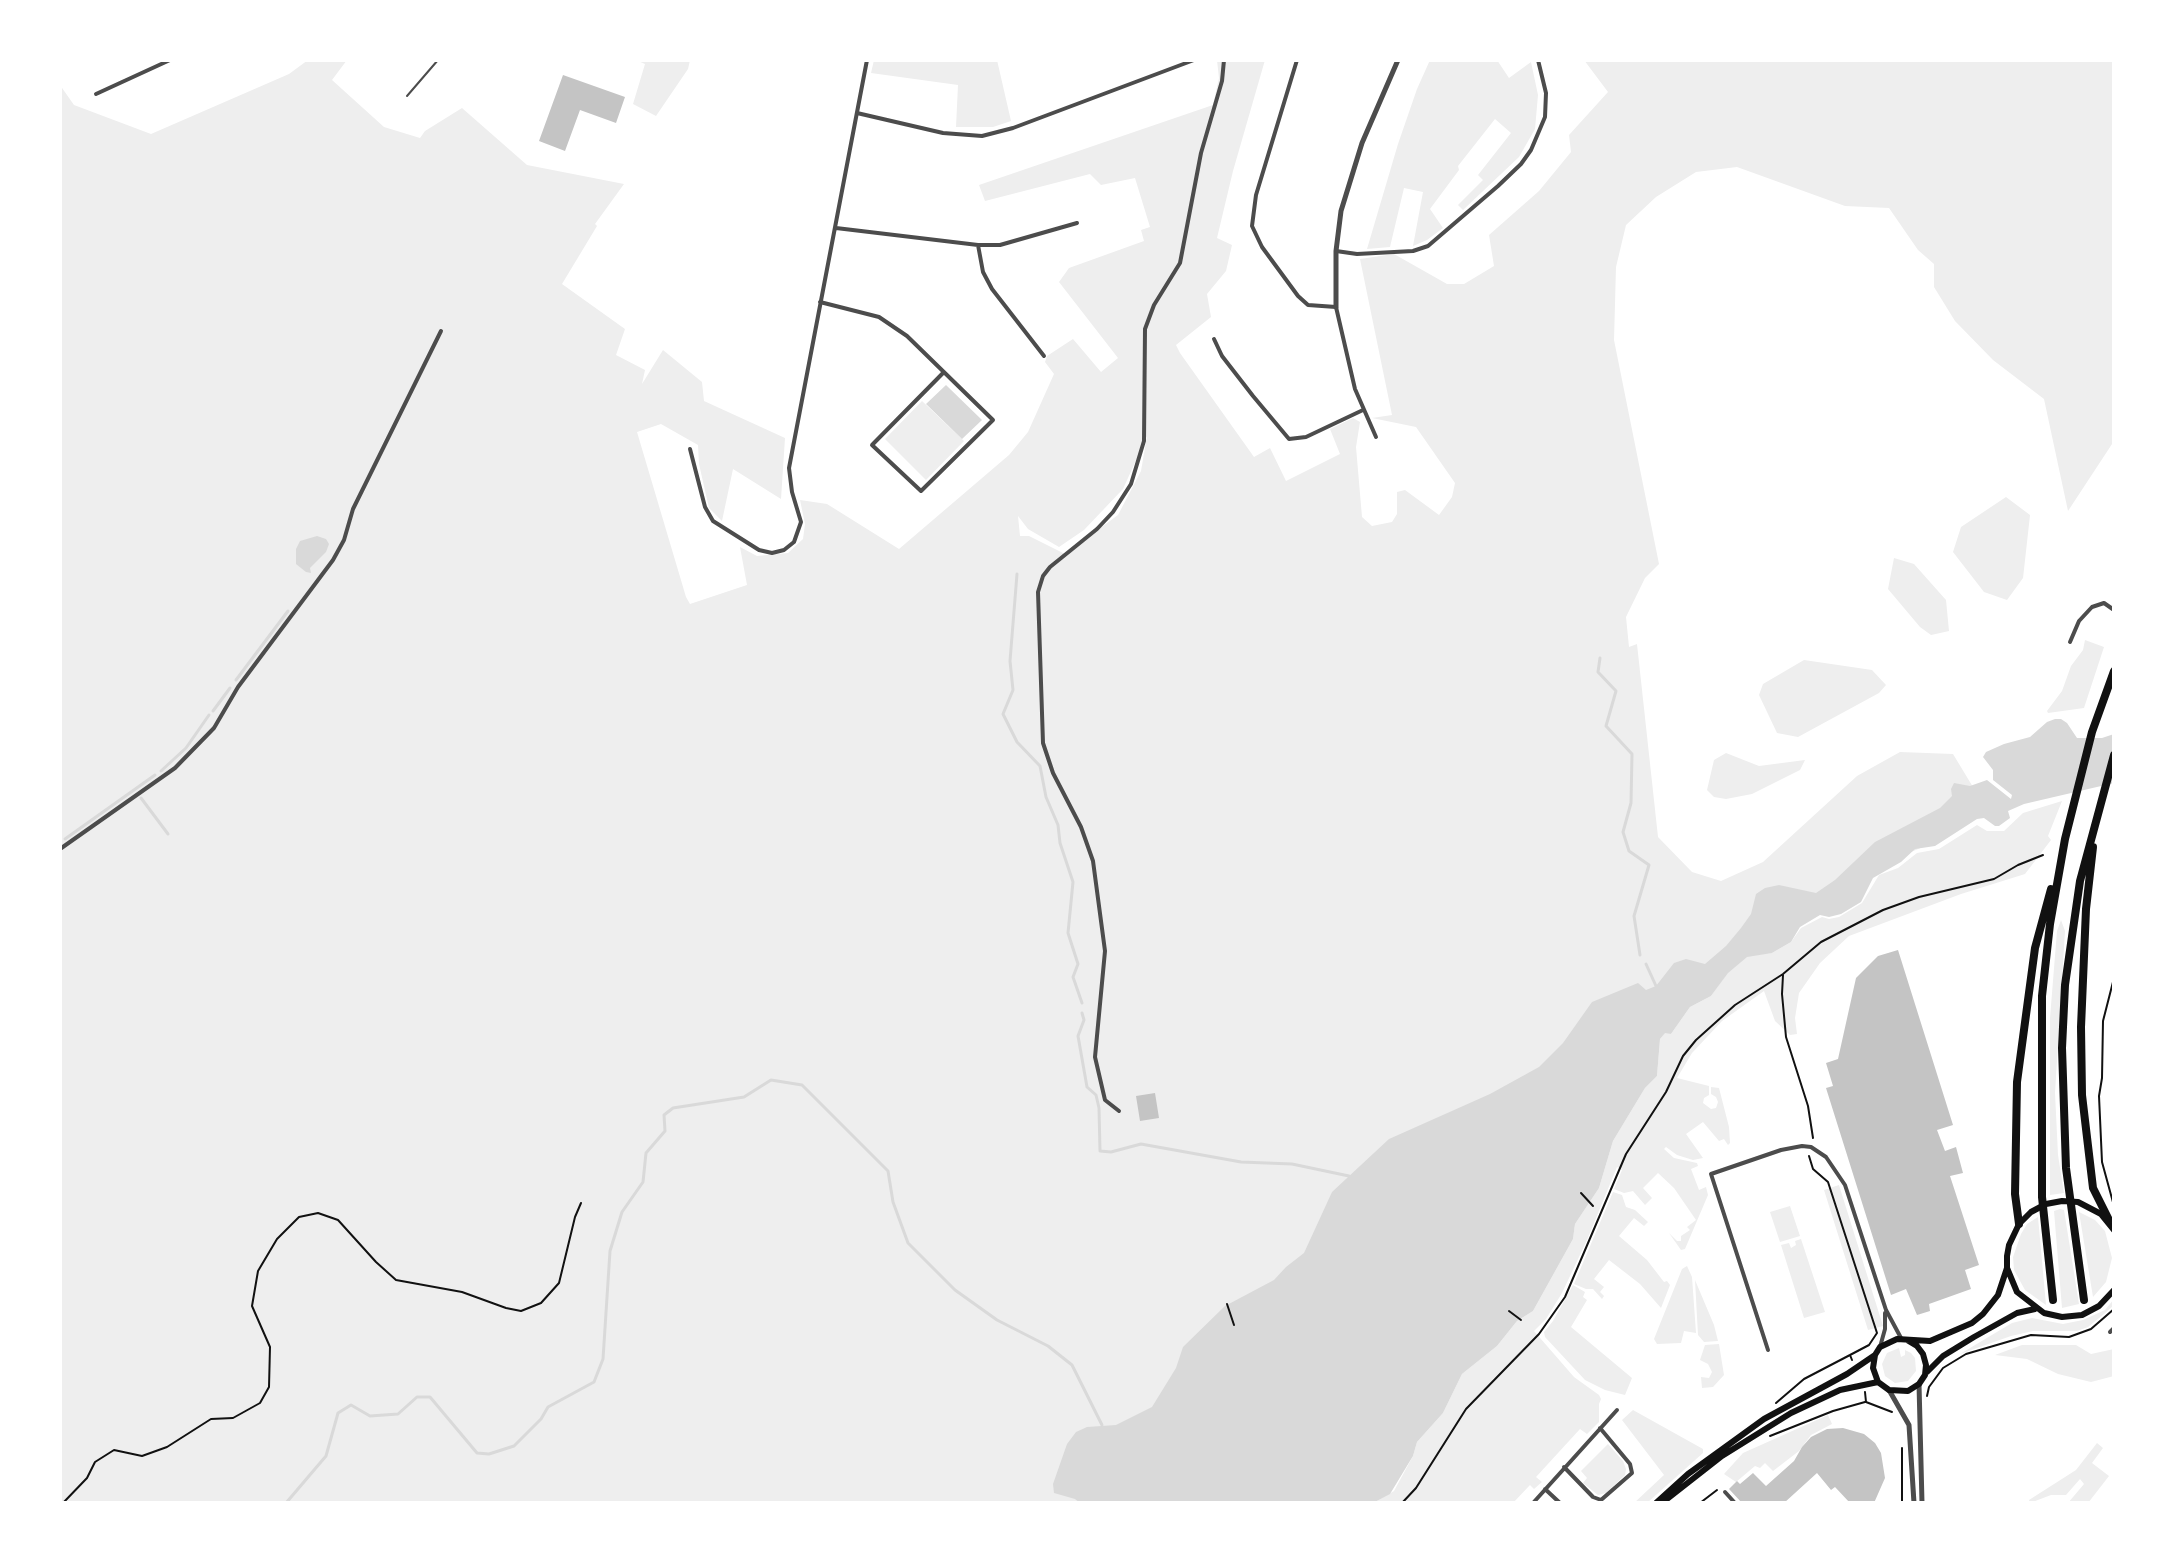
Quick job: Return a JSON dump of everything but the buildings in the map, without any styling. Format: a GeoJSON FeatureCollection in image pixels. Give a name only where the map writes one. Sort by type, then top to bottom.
{"type":"FeatureCollection","features":[{"type":"Feature","properties":{"kind":"highway"},"geometry":{"type":"LineString","coordinates":[[2019,1224],[2015,1194],[2017,1082],[2035,948],[2092,732],[2114,671]]}},
{"type":"Feature","properties":{"kind":"highway"},"geometry":{"type":"LineString","coordinates":[[2084,1300],[2066,1168],[2062,1048],[2065,985],[2075,909],[2114,755]]}},
{"type":"Feature","properties":{"kind":"highway"},"geometry":{"type":"LineString","coordinates":[[2100,802],[2086,909],[2081,1027],[2082,1095],[2093,1188],[2109,1220]]}},
{"type":"Feature","properties":{"kind":"highway"},"geometry":{"type":"LineString","coordinates":[[2053,1300],[2042,1197],[2040,1056],[2042,996],[2050,924],[2065,839]]}},
{"type":"Feature","properties":{"kind":"main road"},"geometry":{"type":"LineString","coordinates":[[2035,1309],[2017,1313],[1943,1356],[1919,1384],[1902,1393],[1889,1390],[1878,1382],[1873,1368],[1875,1355],[1887,1342],[1930,1341],[1972,1323],[1983,1314],[1998,1295],[2007,1268],[2009,1245],[2019,1224],[2031,1212],[2046,1204],[2078,1202],[2109,1220],[2114,1230]]}},
{"type":"Feature","properties":{"kind":"main road"},"geometry":{"type":"LineString","coordinates":[[2007,1268],[2017,1292],[2035,1309],[2053,1316],[2082,1315],[2099,1306],[2114,1290]]}},
{"type":"Feature","properties":{"kind":"main road"},"geometry":{"type":"LineString","coordinates":[[1904,1340],[1917,1346],[1923,1354],[1925,1375]]}},
{"type":"Feature","properties":{"kind":"main road"},"geometry":{"type":"LineString","coordinates":[[1656,1503],[1688,1474],[1764,1419],[1847,1374],[1875,1355]]}},
{"type":"Feature","properties":{"kind":"main road"},"geometry":{"type":"LineString","coordinates":[[1662,1503],[1722,1456],[1780,1420],[1840,1390],[1878,1382]]}},
{"type":"Feature","properties":{"kind":"street"},"geometry":{"type":"LineString","coordinates":[[96,94],[170,60]]}},
{"type":"Feature","properties":{"kind":"street"},"geometry":{"type":"LineString","coordinates":[[690,449],[705,507],[713,521],[759,550],[772,553],[784,550],[794,542],[801,522],[790,486],[789,468],[867,60]]}},
{"type":"Feature","properties":{"kind":"street"},"geometry":{"type":"LineString","coordinates":[[857,113],[943,133],[982,136],[1013,128],[1194,60]]}},
{"type":"Feature","properties":{"kind":"street"},"geometry":{"type":"LineString","coordinates":[[1119,1111],[1105,1100],[1095,1057],[1105,951],[1093,861],[1081,827],[1053,773],[1043,743],[1038,592],[1043,576],[1050,567],[1097,529],[1113,512],[1131,484],[1144,441],[1145,329],[1154,305],[1180,263],[1201,153],[1222,81],[1224,60]]}},
{"type":"Feature","properties":{"kind":"street"},"geometry":{"type":"LineString","coordinates":[[1297,60],[1256,195],[1252,226],[1262,247],[1298,296],[1308,305],[1336,307]]}},
{"type":"Feature","properties":{"kind":"street"},"geometry":{"type":"LineString","coordinates":[[1376,437],[1363,410],[1346,358],[1336,307],[1336,251],[1341,211],[1362,143],[1398,60]]}},
{"type":"Feature","properties":{"kind":"street"},"geometry":{"type":"LineString","coordinates":[[1336,251],[1413,251],[1428,246],[1498,186],[1531,150],[1545,117],[1546,93],[1538,60]]}},
{"type":"Feature","properties":{"kind":"street"},"geometry":{"type":"LineString","coordinates":[[836,228],[1000,245],[1077,223]]}},
{"type":"Feature","properties":{"kind":"street"},"geometry":{"type":"LineString","coordinates":[[978,245],[983,272],[992,289],[1044,356]]}},
{"type":"Feature","properties":{"kind":"street"},"geometry":{"type":"LineString","coordinates":[[820,302],[879,317],[907,336],[944,372],[993,420],[921,491],[872,445],[944,372]]}},
{"type":"Feature","properties":{"kind":"street"},"geometry":{"type":"LineString","coordinates":[[60,849],[175,768],[214,728],[238,687],[333,560],[344,540],[353,509],[441,331]]}},
{"type":"Feature","properties":{"kind":"street"},"geometry":{"type":"LineString","coordinates":[[1214,339],[1237,376],[1289,439],[1306,437],[1363,410]]}},
{"type":"Feature","properties":{"kind":"street"},"geometry":{"type":"LineString","coordinates":[[2070,642],[2079,621],[2092,607],[2104,603],[2114,610]]}},
{"type":"Feature","properties":{"kind":"street"},"geometry":{"type":"LineString","coordinates":[[1768,1350],[1711,1174],[1781,1150],[1811,1147],[1826,1157],[1845,1185],[1886,1310],[1904,1340]]}},
{"type":"Feature","properties":{"kind":"street"},"geometry":{"type":"LineString","coordinates":[[1880,1347],[1886,1310]]}},
{"type":"Feature","properties":{"kind":"street"},"geometry":{"type":"LineString","coordinates":[[1919,1384],[1922,1503]]}},
{"type":"Feature","properties":{"kind":"street"},"geometry":{"type":"LineString","coordinates":[[1889,1390],[1909,1425],[1914,1503]]}},
{"type":"Feature","properties":{"kind":"street"},"geometry":{"type":"LineString","coordinates":[[1533,1503],[1617,1410]]}},
{"type":"Feature","properties":{"kind":"street"},"geometry":{"type":"LineString","coordinates":[[1564,1467],[1593,1497],[1601,1500],[1632,1473],[1630,1464],[1600,1428]]}},
{"type":"Feature","properties":{"kind":"street"},"geometry":{"type":"LineString","coordinates":[[1545,1489],[1560,1503]]}},
{"type":"Feature","properties":{"kind":"street"},"geometry":{"type":"LineString","coordinates":[[1725,1492],[1735,1503]]}},
{"type":"Feature","properties":{"kind":"lane"},"geometry":{"type":"LineString","coordinates":[[407,96],[438,60]]}},
{"type":"Feature","properties":{"kind":"path"},"geometry":{"type":"LineString","coordinates":[[1402,1503],[1416,1488],[1466,1409],[1539,1334],[1565,1297],[1626,1154],[1666,1092],[1683,1056],[1712,1024],[1783,974],[1821,942],[1883,910],[1932,893],[1994,879],[2043,855]]}},
{"type":"Feature","properties":{"kind":"path"},"geometry":{"type":"LineString","coordinates":[[1783,974],[1786,1037],[1808,1106],[1813,1138]]}},
{"type":"Feature","properties":{"kind":"path"},"geometry":{"type":"LineString","coordinates":[[2114,978],[2103,1021],[2099,1096],[2102,1162],[2114,1206]]}},
{"type":"Feature","properties":{"kind":"path"},"geometry":{"type":"LineString","coordinates":[[1809,1155],[1813,1169],[1828,1182],[1877,1333],[1869,1345],[1850,1355]]}},
{"type":"Feature","properties":{"kind":"path"},"geometry":{"type":"LineString","coordinates":[[1581,1193],[1593,1206]]}},
{"type":"Feature","properties":{"kind":"path"},"geometry":{"type":"LineString","coordinates":[[63,1503],[87,1478],[95,1462],[114,1450],[142,1456],[167,1447],[211,1419],[233,1418],[260,1403],[269,1387],[270,1347],[252,1306],[258,1271],[277,1239],[299,1217],[318,1213],[338,1220],[396,1280],[462,1292],[521,1311],[541,1303],[559,1283],[581,1203]]}},
{"type":"Feature","properties":{"kind":"path"},"geometry":{"type":"LineString","coordinates":[[1227,1304],[1234,1325]]}},
{"type":"Feature","properties":{"kind":"path"},"geometry":{"type":"LineString","coordinates":[[1927,1398],[1929,1387],[1943,1368],[1966,1354],[2031,1335],[2069,1337],[2091,1329],[2114,1309]]}},
{"type":"Feature","properties":{"kind":"path"},"geometry":{"type":"LineString","coordinates":[[1509,1311],[1521,1320]]}},
{"type":"Feature","properties":{"kind":"path"},"geometry":{"type":"LineString","coordinates":[[1763,1438],[1842,1407],[1866,1402]]}},
{"type":"Feature","properties":{"kind":"path"},"geometry":{"type":"LineString","coordinates":[[1902,1448],[1902,1503]]}},
{"type":"Feature","properties":{"kind":"path"},"geometry":{"type":"LineString","coordinates":[[1700,1503],[1723,1486]]}},
{"type":"Feature","properties":{"kind":"shaded area"},"geometry":{"type":"Polygon","coordinates":[[[308,60],[347,60],[332,80],[384,127],[420,138],[425,131],[462,108],[527,165],[624,184],[595,224],[597,226],[562,284],[625,329],[616,355],[645,370],[642,384],[663,350],[702,382],[704,401],[785,438],[781,499],[733,469],[722,521],[709,508],[698,445],[661,424],[637,432],[690,604],[747,585],[740,547],[757,556],[788,553],[803,539],[805,524],[800,500],[827,504],[899,549],[1009,455],[1028,432],[1054,374],[1045,362],[1047,356],[1073,339],[1101,372],[1118,358],[1059,282],[1069,268],[1144,241],[1141,230],[1150,227],[1135,178],[1101,185],[1090,174],[985,201],[979,185],[1213,105],[1219,78],[1217,60],[1265,60],[1217,238],[1232,245],[1226,271],[1207,294],[1211,317],[1176,345],[1254,457],[1270,448],[1286,481],[1340,454],[1330,429],[1353,418],[1360,422],[1356,447],[1362,517],[1372,526],[1392,522],[1397,514],[1397,492],[1405,490],[1439,515],[1452,497],[1455,483],[1416,427],[1372,418],[1392,415],[1360,259],[1394,254],[1447,284],[1464,284],[1494,266],[1489,235],[1539,191],[1571,152],[1569,135],[1608,92],[1584,60],[2114,60],[2114,441],[2068,511],[2044,399],[1993,360],[1955,321],[1934,287],[1934,264],[1918,250],[1889,208],[1845,206],[1737,167],[1696,172],[1656,197],[1626,225],[1616,267],[1614,340],[1659,564],[1645,578],[1626,617],[1629,647],[1637,644],[1658,837],[1692,872],[1721,881],[1763,862],[1857,776],[1900,752],[1953,754],[1976,792],[1951,835],[1904,855],[1754,954],[1772,953],[1791,942],[1801,928],[1822,917],[1839,917],[1862,903],[1879,875],[1898,868],[1917,853],[1939,849],[1977,825],[1987,831],[2004,831],[2023,813],[2062,801],[2048,836],[2051,840],[2025,874],[1961,894],[1849,936],[1820,963],[1799,993],[1795,1018],[1797,1034],[1790,1035],[1775,1021],[1764,991],[1722,1021],[1692,1053],[1677,1078],[1709,1086],[1709,1095],[1703,1103],[1711,1109],[1716,1108],[1718,1102],[1711,1094],[1711,1087],[1719,1088],[1730,1143],[1728,1145],[1724,1139],[1719,1141],[1703,1122],[1686,1134],[1703,1158],[1693,1160],[1677,1155],[1666,1147],[1664,1149],[1674,1158],[1697,1163],[1698,1166],[1691,1169],[1699,1190],[1706,1187],[1708,1195],[1685,1249],[1681,1250],[1669,1233],[1681,1241],[1681,1236],[1690,1230],[1687,1227],[1696,1220],[1674,1188],[1658,1173],[1643,1188],[1652,1198],[1645,1205],[1633,1191],[1624,1193],[1614,1189],[1622,1170],[1617,1167],[1562,1293],[1546,1319],[1534,1331],[1574,1377],[1599,1395],[1599,1422],[1587,1434],[1580,1429],[1536,1477],[1542,1482],[1534,1489],[1530,1485],[1513,1503],[1373,1503],[1394,1491],[1417,1442],[1443,1413],[1462,1374],[1497,1346],[1517,1321],[1533,1311],[1573,1239],[1575,1224],[1599,1188],[1613,1141],[1645,1088],[1657,1076],[1660,1039],[1665,1032],[1671,1034],[1690,1007],[1711,996],[1726,975],[1657,1011],[1218,1503],[60,1503],[60,85],[74,105],[151,134],[289,74],[308,60]],[[1147,436],[1123,489],[1084,530],[1059,547],[1028,529],[1018,516],[1020,536],[1029,536],[1065,554],[1118,515],[1141,471],[1147,436]]]}},
{"type":"Feature","properties":{"kind":"shaded area"},"geometry":{"type":"Polygon","coordinates":[[[636,60],[690,60],[688,69],[656,116],[633,104],[645,64],[636,60]]]}},
{"type":"Feature","properties":{"kind":"shaded area"},"geometry":{"type":"Polygon","coordinates":[[[874,60],[997,60],[1011,121],[993,127],[956,127],[958,85],[871,73],[874,60]]]}},
{"type":"Feature","properties":{"kind":"shaded area"},"geometry":{"type":"Polygon","coordinates":[[[1430,60],[1497,60],[1509,78],[1531,62],[1538,95],[1535,129],[1519,157],[1463,210],[1458,205],[1483,180],[1478,175],[1511,133],[1495,119],[1458,166],[1459,170],[1430,209],[1443,228],[1413,246],[1423,192],[1404,188],[1390,247],[1367,249],[1398,144],[1430,60]]]}},
{"type":"Feature","properties":{"kind":"shaded area"},"geometry":{"type":"Polygon","coordinates":[[[946,385],[982,420],[962,439],[926,404],[946,385]]]}},
{"type":"Feature","properties":{"kind":"shaded area"},"geometry":{"type":"Polygon","coordinates":[[[922,401],[964,441],[926,480],[885,439],[922,401]]]}},
{"type":"Feature","properties":{"kind":"shaded area"},"geometry":{"type":"Polygon","coordinates":[[[2006,497],[2030,515],[2023,578],[2007,600],[1984,592],[1953,552],[1961,527],[2006,497]]]}},
{"type":"Feature","properties":{"kind":"shaded area"},"geometry":{"type":"Polygon","coordinates":[[[317,536],[326,539],[329,544],[326,552],[310,568],[311,573],[306,572],[296,564],[296,549],[300,541],[317,536]]]}},
{"type":"Feature","properties":{"kind":"shaded area"},"geometry":{"type":"Polygon","coordinates":[[[1894,558],[1914,564],[1946,600],[1949,631],[1931,635],[1920,627],[1888,589],[1894,558]]]}},
{"type":"Feature","properties":{"kind":"shaded area"},"geometry":{"type":"Polygon","coordinates":[[[2085,640],[2104,647],[2084,708],[2048,713],[2062,691],[2071,666],[2083,650],[2085,640]]]}},
{"type":"Feature","properties":{"kind":"shaded area"},"geometry":{"type":"Polygon","coordinates":[[[1804,660],[1872,670],[1886,685],[1879,693],[1798,737],[1777,733],[1759,695],[1763,684],[1804,660]]]}},
{"type":"Feature","properties":{"kind":"shaded area"},"geometry":{"type":"Polygon","coordinates":[[[2055,719],[2067,723],[2077,738],[2102,738],[2114,734],[2114,783],[2024,804],[2008,811],[2010,818],[1999,826],[1984,818],[1977,819],[1935,846],[1915,849],[1901,862],[1873,878],[1861,902],[1841,914],[1829,917],[1820,915],[1800,927],[1791,942],[1772,953],[1747,957],[1728,973],[1711,996],[1690,1007],[1671,1034],[1665,1033],[1660,1039],[1657,1076],[1645,1088],[1613,1141],[1599,1188],[1575,1224],[1573,1239],[1533,1311],[1517,1321],[1497,1346],[1462,1374],[1443,1413],[1417,1442],[1413,1456],[1390,1494],[1373,1503],[1080,1503],[1054,1493],[1053,1484],[1067,1444],[1076,1432],[1087,1427],[1116,1425],[1152,1407],[1176,1368],[1183,1347],[1225,1306],[1274,1280],[1304,1253],[1332,1192],[1389,1139],[1490,1094],[1539,1067],[1563,1043],[1592,1002],[1638,983],[1646,990],[1656,986],[1674,963],[1686,959],[1705,964],[1741,928],[1751,914],[1756,894],[1779,885],[1816,893],[1835,880],[1875,842],[1940,808],[1952,796],[1954,783],[1970,786],[1987,780],[2011,799],[2012,795],[1993,780],[1993,770],[1983,757],[1986,752],[2004,744],[2030,737],[2055,719]]]}},
{"type":"Feature","properties":{"kind":"shaded area"},"geometry":{"type":"Polygon","coordinates":[[[1726,753],[1759,766],[1805,760],[1800,770],[1752,794],[1726,799],[1714,797],[1707,790],[1714,760],[1726,753]]]}},
{"type":"Feature","properties":{"kind":"shaded area"},"geometry":{"type":"Polygon","coordinates":[[[2061,920],[2065,931],[2055,1093],[2058,1155],[2064,1193],[2050,1195],[2050,1018],[2057,931],[2061,920]]]}},
{"type":"Feature","properties":{"kind":"shaded area"},"geometry":{"type":"Polygon","coordinates":[[[1839,1185],[1883,1326],[1868,1330],[1824,1190],[1839,1185]]]}},
{"type":"Feature","properties":{"kind":"shaded area"},"geometry":{"type":"Polygon","coordinates":[[[1613,1192],[1622,1195],[1626,1207],[1635,1210],[1648,1222],[1644,1226],[1634,1218],[1619,1236],[1670,1285],[1661,1308],[1640,1284],[1609,1260],[1594,1279],[1604,1287],[1600,1292],[1604,1296],[1602,1299],[1593,1289],[1574,1284],[1613,1192]]]}},
{"type":"Feature","properties":{"kind":"shaded area"},"geometry":{"type":"Polygon","coordinates":[[[1790,1206],[1800,1236],[1780,1242],[1770,1212],[1790,1206]]]}},
{"type":"Feature","properties":{"kind":"shaded area"},"geometry":{"type":"Polygon","coordinates":[[[2064,1210],[2079,1304],[2062,1308],[2054,1211],[2064,1210]]]}},
{"type":"Feature","properties":{"kind":"shaded area"},"geometry":{"type":"Polygon","coordinates":[[[2079,1212],[2095,1220],[2105,1231],[2112,1258],[2106,1282],[2093,1297],[2079,1212]]]}},
{"type":"Feature","properties":{"kind":"shaded area"},"geometry":{"type":"Polygon","coordinates":[[[2038,1217],[2046,1305],[2025,1290],[2014,1270],[2013,1257],[2021,1234],[2027,1224],[2038,1217]]]}},
{"type":"Feature","properties":{"kind":"shaded area"},"geometry":{"type":"Polygon","coordinates":[[[1801,1239],[1825,1312],[1804,1318],[1781,1245],[1789,1243],[1791,1248],[1796,1245],[1795,1241],[1801,1239]]]}},
{"type":"Feature","properties":{"kind":"shaded area"},"geometry":{"type":"Polygon","coordinates":[[[1687,1266],[1692,1277],[1696,1333],[1684,1331],[1681,1343],[1657,1344],[1654,1339],[1682,1269],[1687,1266]]]}},
{"type":"Feature","properties":{"kind":"shaded area"},"geometry":{"type":"Polygon","coordinates":[[[1695,1280],[1718,1341],[1704,1342],[1698,1335],[1695,1280]]]}},
{"type":"Feature","properties":{"kind":"shaded area"},"geometry":{"type":"Polygon","coordinates":[[[1573,1285],[1585,1292],[1583,1297],[1587,1300],[1571,1327],[1632,1378],[1625,1395],[1585,1380],[1545,1337],[1544,1332],[1573,1285]]]}},
{"type":"Feature","properties":{"kind":"shaded area"},"geometry":{"type":"Polygon","coordinates":[[[2114,1299],[2114,1305],[2104,1314],[2088,1327],[2077,1331],[2033,1331],[1960,1354],[2012,1323],[2032,1318],[2063,1324],[2083,1320],[2105,1310],[2114,1299]]]}},
{"type":"Feature","properties":{"kind":"shaded area"},"geometry":{"type":"Polygon","coordinates":[[[1719,1344],[1724,1375],[1713,1387],[1702,1388],[1701,1377],[1709,1378],[1712,1372],[1708,1364],[1700,1360],[1705,1345],[1719,1344]]]}},
{"type":"Feature","properties":{"kind":"shaded area"},"geometry":{"type":"Polygon","coordinates":[[[2022,1345],[2076,1345],[2091,1354],[2114,1349],[2114,1376],[2091,1382],[2058,1374],[2027,1359],[1995,1355],[2022,1345]]]}},
{"type":"Feature","properties":{"kind":"shaded area"},"geometry":{"type":"Polygon","coordinates":[[[1899,1348],[1901,1357],[1905,1355],[1905,1350],[1915,1358],[1916,1371],[1908,1381],[1895,1383],[1885,1376],[1882,1364],[1887,1353],[1899,1348]]]}},
{"type":"Feature","properties":{"kind":"shaded area"},"geometry":{"type":"Polygon","coordinates":[[[1633,1410],[1703,1449],[1703,1453],[1647,1503],[1634,1503],[1664,1475],[1622,1420],[1633,1410]]]}},
{"type":"Feature","properties":{"kind":"shaded area"},"geometry":{"type":"Polygon","coordinates":[[[1828,1415],[1832,1424],[1811,1435],[1799,1451],[1773,1471],[1765,1463],[1760,1468],[1755,1466],[1736,1482],[1724,1474],[1743,1453],[1828,1415]]]}},
{"type":"Feature","properties":{"kind":"shaded area"},"geometry":{"type":"Polygon","coordinates":[[[2097,1443],[2103,1448],[2092,1463],[2109,1476],[2088,1503],[2068,1503],[2084,1484],[2080,1479],[2066,1495],[2051,1495],[2030,1503],[2029,1500],[2076,1470],[2097,1443]]]}},
{"type":"Feature","properties":{"kind":"shaded area"},"geometry":{"type":"Polygon","coordinates":[[[1608,1444],[1623,1461],[1625,1475],[1606,1493],[1598,1495],[1583,1483],[1587,1478],[1581,1471],[1608,1444]]]}},
{"type":"Feature","properties":{"kind":"waterway"},"geometry":{"type":"LineString","coordinates":[[1017,574],[1010,661],[1013,690],[1003,714],[1017,742],[1040,766],[1046,797],[1058,825],[1060,843],[1073,882],[1068,933],[1078,964],[1073,977],[1082,1003]]}},
{"type":"Feature","properties":{"kind":"waterway"},"geometry":{"type":"LineString","coordinates":[[236,680],[288,611]]}},
{"type":"Feature","properties":{"kind":"waterway"},"geometry":{"type":"LineString","coordinates":[[1600,658],[1598,672],[1616,691],[1606,726],[1632,754],[1631,803],[1623,832],[1629,851],[1649,865],[1634,916],[1640,955]]}},
{"type":"Feature","properties":{"kind":"waterway"},"geometry":{"type":"LineString","coordinates":[[213,711],[230,688]]}},
{"type":"Feature","properties":{"kind":"waterway"},"geometry":{"type":"LineString","coordinates":[[161,771],[186,748],[209,715]]}},
{"type":"Feature","properties":{"kind":"waterway"},"geometry":{"type":"LineString","coordinates":[[65,839],[155,775]]}},
{"type":"Feature","properties":{"kind":"waterway"},"geometry":{"type":"LineString","coordinates":[[141,798],[168,834]]}},
{"type":"Feature","properties":{"kind":"waterway"},"geometry":{"type":"LineString","coordinates":[[1646,964],[1656,986]]}},
{"type":"Feature","properties":{"kind":"waterway"},"geometry":{"type":"LineString","coordinates":[[1082,1013],[1084,1020],[1078,1036],[1087,1087],[1096,1095],[1099,1108],[1100,1151],[1111,1152],[1141,1144],[1241,1162],[1292,1164],[1349,1176]]}},
{"type":"Feature","properties":{"kind":"waterway"},"geometry":{"type":"LineString","coordinates":[[286,1503],[326,1456],[338,1413],[351,1405],[370,1416],[398,1414],[417,1397],[430,1397],[477,1453],[489,1454],[514,1446],[541,1419],[548,1407],[594,1382],[603,1359],[610,1251],[622,1212],[643,1182],[646,1153],[665,1131],[664,1115],[673,1108],[744,1097],[771,1080],[802,1085],[888,1171],[893,1202],[908,1243],[955,1290],[997,1320],[1048,1346],[1072,1365],[1102,1425]]}}]}
